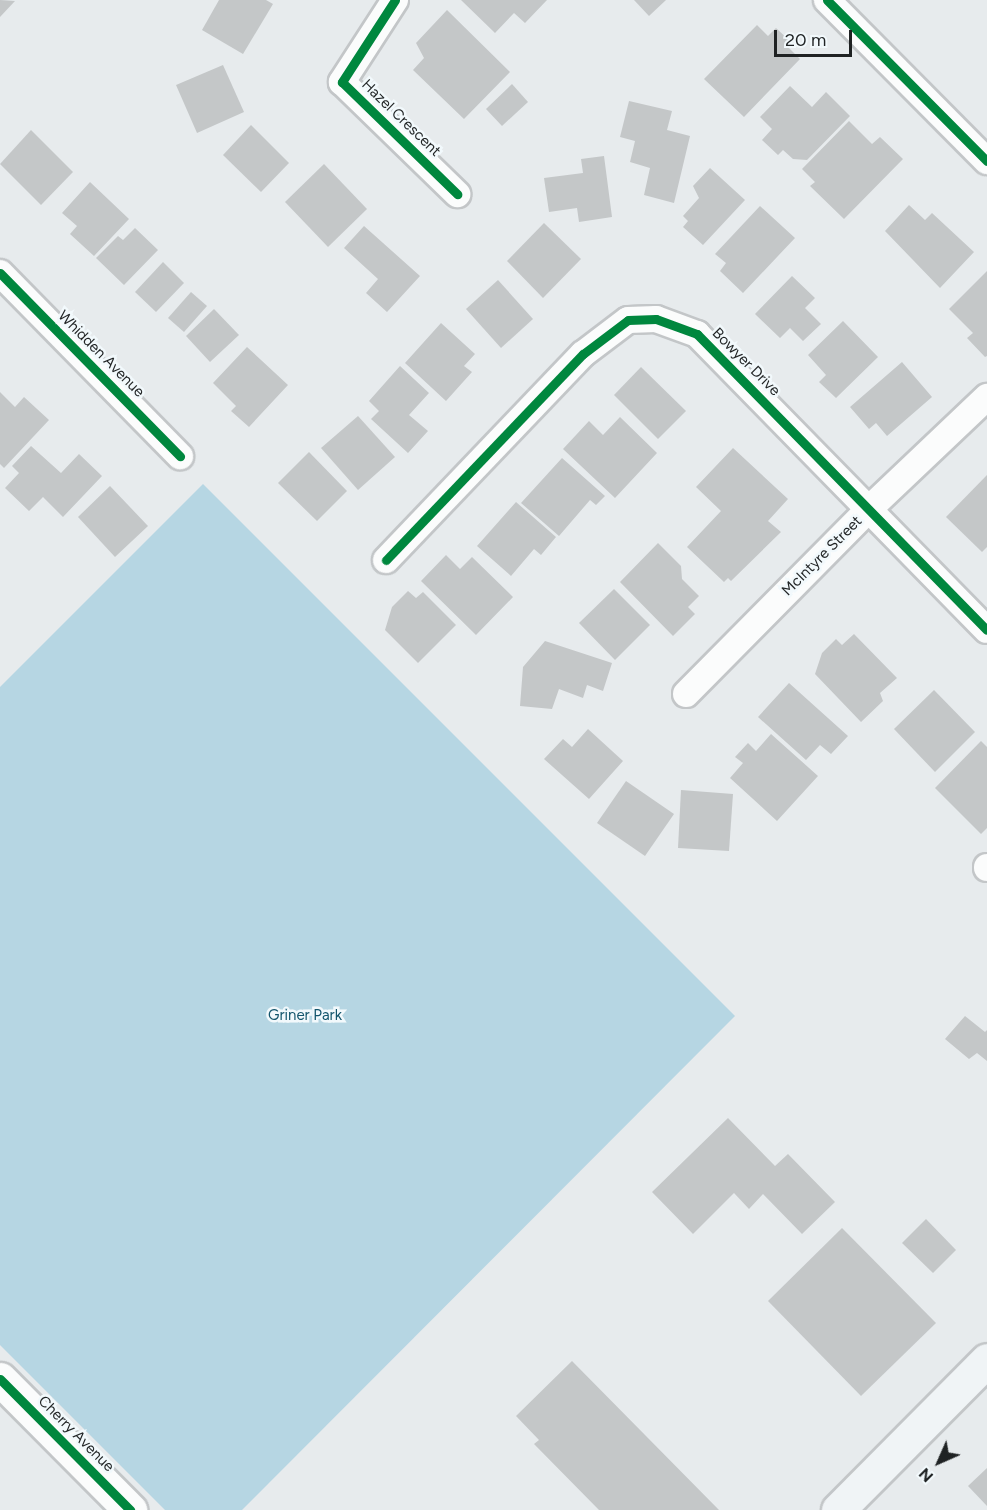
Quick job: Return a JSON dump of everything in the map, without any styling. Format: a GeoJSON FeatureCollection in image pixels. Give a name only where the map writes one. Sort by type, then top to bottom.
{"type":"FeatureCollection","features":[{"type":"Feature","properties":{"kind":"main road"},"geometry":{"type":"LineString","coordinates":[[838,1510],[987,1360]]}},
{"type":"Feature","properties":{"kind":"street","name":"Hazel Crescent"},"geometry":{"type":"LineString","coordinates":[[395,0],[342,82],[457,194]]}},
{"type":"Feature","properties":{"kind":"street"},"geometry":{"type":"LineString","coordinates":[[827,0],[987,160]]}},
{"type":"Feature","properties":{"kind":"street","name":"Whidden Avenue"},"geometry":{"type":"LineString","coordinates":[[0,273],[180,456]]}},
{"type":"Feature","properties":{"kind":"street","name":"Bowyer Drive"},"geometry":{"type":"LineString","coordinates":[[386,560],[583,354],[628,320],[656,319],[697,334],[987,630]]}},
{"type":"Feature","properties":{"kind":"street","name":"McIntyre Street"},"geometry":{"type":"LineString","coordinates":[[686,694],[869,508],[987,397]]}},
{"type":"Feature","properties":{"kind":"street","name":"Cherry Avenue"},"geometry":{"type":"LineString","coordinates":[[0,1379],[130,1510]]}},
{"type":"Feature","properties":{"kind":"green space","name":"Griner Park"},"geometry":{"type":"Polygon","coordinates":[[[203,484],[735,1016],[242,1510],[165,1510],[0,1345],[0,687],[203,484]]]}},
{"type":"Feature","properties":{"kind":"building"},"geometry":{"type":"Polygon","coordinates":[[[0,0],[15,1],[0,17],[0,0]]]}},
{"type":"Feature","properties":{"kind":"building"},"geometry":{"type":"Polygon","coordinates":[[[219,0],[266,0],[273,4],[243,54],[202,30],[219,0]]]}},
{"type":"Feature","properties":{"kind":"building"},"geometry":{"type":"Polygon","coordinates":[[[461,0],[547,0],[525,23],[514,13],[495,33],[461,0]]]}},
{"type":"Feature","properties":{"kind":"building"},"geometry":{"type":"Polygon","coordinates":[[[634,0],[666,0],[649,16],[634,0]]]}},
{"type":"Feature","properties":{"kind":"building"},"geometry":{"type":"Polygon","coordinates":[[[447,10],[510,72],[464,119],[413,70],[424,58],[416,43],[447,10]]]}},
{"type":"Feature","properties":{"kind":"building"},"geometry":{"type":"Polygon","coordinates":[[[757,25],[768,36],[776,28],[792,43],[788,47],[800,59],[744,117],[704,79],[757,25]]]}},
{"type":"Feature","properties":{"kind":"building"},"geometry":{"type":"Polygon","coordinates":[[[223,65],[244,112],[197,133],[176,85],[223,65]]]}},
{"type":"Feature","properties":{"kind":"building"},"geometry":{"type":"Polygon","coordinates":[[[512,84],[528,102],[502,126],[486,109],[512,84]]]}},
{"type":"Feature","properties":{"kind":"building"},"geometry":{"type":"Polygon","coordinates":[[[790,86],[812,107],[826,92],[850,116],[807,160],[793,159],[783,150],[778,155],[762,140],[772,129],[760,117],[790,86]]]}},
{"type":"Feature","properties":{"kind":"building"},"geometry":{"type":"Polygon","coordinates":[[[629,101],[672,111],[667,130],[690,136],[674,203],[644,195],[650,168],[630,162],[635,141],[620,137],[629,101]]]}},
{"type":"Feature","properties":{"kind":"building"},"geometry":{"type":"Polygon","coordinates":[[[849,121],[872,144],[880,137],[903,159],[844,219],[810,186],[815,182],[802,169],[849,121]]]}},
{"type":"Feature","properties":{"kind":"building"},"geometry":{"type":"Polygon","coordinates":[[[251,125],[289,163],[261,192],[223,155],[251,125]]]}},
{"type":"Feature","properties":{"kind":"building"},"geometry":{"type":"Polygon","coordinates":[[[31,130],[73,172],[41,205],[0,164],[31,130]]]}},
{"type":"Feature","properties":{"kind":"building"},"geometry":{"type":"Polygon","coordinates":[[[604,156],[612,217],[579,222],[577,208],[549,212],[544,178],[583,173],[581,159],[604,156]]]}},
{"type":"Feature","properties":{"kind":"building"},"geometry":{"type":"Polygon","coordinates":[[[324,164],[367,209],[328,247],[285,202],[324,164]]]}},
{"type":"Feature","properties":{"kind":"building"},"geometry":{"type":"Polygon","coordinates":[[[710,168],[745,200],[703,245],[683,227],[688,221],[683,216],[699,198],[693,186],[710,168]]]}},
{"type":"Feature","properties":{"kind":"building"},"geometry":{"type":"Polygon","coordinates":[[[90,182],[129,219],[94,256],[70,234],[77,226],[62,213],[90,182]]]}},
{"type":"Feature","properties":{"kind":"building"},"geometry":{"type":"Polygon","coordinates":[[[909,205],[925,220],[932,213],[974,252],[940,288],[885,231],[909,205]]]}},
{"type":"Feature","properties":{"kind":"building"},"geometry":{"type":"Polygon","coordinates":[[[760,206],[795,238],[743,293],[720,271],[726,263],[715,254],[760,206]]]}},
{"type":"Feature","properties":{"kind":"building"},"geometry":{"type":"Polygon","coordinates":[[[544,223],[581,259],[543,298],[507,261],[544,223]]]}},
{"type":"Feature","properties":{"kind":"building"},"geometry":{"type":"Polygon","coordinates":[[[364,226],[420,276],[387,312],[366,293],[378,279],[344,248],[364,226]]]}},
{"type":"Feature","properties":{"kind":"building"},"geometry":{"type":"Polygon","coordinates":[[[135,228],[158,250],[124,285],[96,258],[118,236],[123,240],[135,228]]]}},
{"type":"Feature","properties":{"kind":"building"},"geometry":{"type":"Polygon","coordinates":[[[163,262],[184,283],[156,312],[135,292],[163,262]]]}},
{"type":"Feature","properties":{"kind":"building"},"geometry":{"type":"Polygon","coordinates":[[[987,271],[987,356],[985,357],[967,338],[973,333],[949,309],[987,271]]]}},
{"type":"Feature","properties":{"kind":"building"},"geometry":{"type":"Polygon","coordinates":[[[792,276],[815,298],[805,308],[821,324],[803,341],[790,328],[780,338],[755,314],[792,276]]]}},
{"type":"Feature","properties":{"kind":"building"},"geometry":{"type":"Polygon","coordinates":[[[498,280],[533,319],[501,348],[466,309],[498,280]]]}},
{"type":"Feature","properties":{"kind":"building"},"geometry":{"type":"Polygon","coordinates":[[[191,292],[207,306],[184,332],[168,318],[191,292]]]}},
{"type":"Feature","properties":{"kind":"building"},"geometry":{"type":"Polygon","coordinates":[[[214,309],[239,335],[210,362],[186,336],[214,309]]]}},
{"type":"Feature","properties":{"kind":"building"},"geometry":{"type":"Polygon","coordinates":[[[843,321],[878,357],[836,398],[819,382],[826,375],[808,355],[843,321]]]}},
{"type":"Feature","properties":{"kind":"building"},"geometry":{"type":"Polygon","coordinates":[[[441,323],[475,354],[464,366],[472,372],[446,401],[405,363],[441,323]]]}},
{"type":"Feature","properties":{"kind":"building"},"geometry":{"type":"Polygon","coordinates":[[[247,347],[288,385],[249,427],[231,411],[236,406],[213,383],[247,347]]]}},
{"type":"Feature","properties":{"kind":"building"},"geometry":{"type":"Polygon","coordinates":[[[902,362],[932,397],[887,436],[876,423],[869,429],[850,407],[902,362]]]}},
{"type":"Feature","properties":{"kind":"building"},"geometry":{"type":"Polygon","coordinates":[[[400,366],[429,393],[409,415],[428,431],[408,453],[371,419],[379,411],[369,401],[400,366]]]}},
{"type":"Feature","properties":{"kind":"building"},"geometry":{"type":"Polygon","coordinates":[[[641,367],[686,411],[658,439],[614,395],[641,367]]]}},
{"type":"Feature","properties":{"kind":"building"},"geometry":{"type":"Polygon","coordinates":[[[0,392],[15,407],[24,397],[49,420],[4,468],[0,464],[0,392]]]}},
{"type":"Feature","properties":{"kind":"building"},"geometry":{"type":"Polygon","coordinates":[[[358,416],[395,457],[358,490],[321,448],[358,416]]]}},
{"type":"Feature","properties":{"kind":"building"},"geometry":{"type":"Polygon","coordinates":[[[620,417],[657,453],[615,498],[563,449],[589,421],[603,435],[620,417]]]}},
{"type":"Feature","properties":{"kind":"building"},"geometry":{"type":"Polygon","coordinates":[[[31,446],[61,473],[79,454],[102,476],[63,517],[43,497],[29,511],[5,488],[19,473],[12,466],[31,446]]]}},
{"type":"Feature","properties":{"kind":"building"},"geometry":{"type":"Polygon","coordinates":[[[733,448],[788,499],[768,521],[781,532],[731,581],[728,578],[724,582],[687,547],[721,511],[696,487],[733,448]]]}},
{"type":"Feature","properties":{"kind":"building"},"geometry":{"type":"Polygon","coordinates":[[[309,452],[347,491],[317,521],[278,483],[309,452]]]}},
{"type":"Feature","properties":{"kind":"building"},"geometry":{"type":"Polygon","coordinates":[[[562,458],[605,496],[596,505],[590,500],[559,536],[521,503],[562,458]]]}},
{"type":"Feature","properties":{"kind":"building"},"geometry":{"type":"Polygon","coordinates":[[[987,475],[987,547],[982,552],[946,517],[987,475]]]}},
{"type":"Feature","properties":{"kind":"building"},"geometry":{"type":"Polygon","coordinates":[[[110,486],[148,526],[115,557],[78,517],[110,486]]]}},
{"type":"Feature","properties":{"kind":"building"},"geometry":{"type":"Polygon","coordinates":[[[516,502],[556,537],[541,555],[534,549],[511,576],[477,546],[516,502]]]}},
{"type":"Feature","properties":{"kind":"building"},"geometry":{"type":"Polygon","coordinates":[[[658,543],[681,566],[682,579],[699,596],[688,607],[695,614],[673,636],[620,582],[658,543]]]}},
{"type":"Feature","properties":{"kind":"building"},"geometry":{"type":"Polygon","coordinates":[[[446,555],[460,569],[472,557],[513,597],[476,635],[421,581],[446,555]]]}},
{"type":"Feature","properties":{"kind":"building"},"geometry":{"type":"Polygon","coordinates":[[[614,589],[650,625],[615,660],[579,623],[614,589]]]}},
{"type":"Feature","properties":{"kind":"building"},"geometry":{"type":"Polygon","coordinates":[[[408,591],[416,598],[423,592],[456,625],[418,663],[385,630],[392,607],[408,591]]]}},
{"type":"Feature","properties":{"kind":"building"},"geometry":{"type":"Polygon","coordinates":[[[854,634],[897,678],[880,693],[883,701],[861,722],[815,674],[822,653],[836,639],[842,645],[854,634]]]}},
{"type":"Feature","properties":{"kind":"building"},"geometry":{"type":"Polygon","coordinates":[[[545,641],[612,663],[603,691],[587,685],[583,698],[559,689],[552,709],[520,706],[523,667],[545,641]]]}},
{"type":"Feature","properties":{"kind":"building"},"geometry":{"type":"Polygon","coordinates":[[[789,683],[848,736],[831,754],[820,745],[806,760],[758,717],[789,683]]]}},
{"type":"Feature","properties":{"kind":"building"},"geometry":{"type":"Polygon","coordinates":[[[934,690],[975,732],[935,772],[894,729],[934,690]]]}},
{"type":"Feature","properties":{"kind":"building"},"geometry":{"type":"Polygon","coordinates":[[[588,729],[623,761],[589,799],[544,759],[563,739],[572,747],[588,729]]]}},
{"type":"Feature","properties":{"kind":"building"},"geometry":{"type":"Polygon","coordinates":[[[771,734],[818,776],[777,821],[730,778],[743,763],[735,757],[748,743],[756,751],[771,734]]]}},
{"type":"Feature","properties":{"kind":"building"},"geometry":{"type":"Polygon","coordinates":[[[981,741],[987,747],[987,828],[981,834],[935,788],[981,741]]]}},
{"type":"Feature","properties":{"kind":"building"},"geometry":{"type":"Polygon","coordinates":[[[626,781],[674,814],[645,856],[597,823],[626,781]]]}},
{"type":"Feature","properties":{"kind":"building"},"geometry":{"type":"Polygon","coordinates":[[[681,790],[733,794],[729,851],[678,848],[681,790]]]}},
{"type":"Feature","properties":{"kind":"building"},"geometry":{"type":"Polygon","coordinates":[[[965,1016],[985,1032],[987,1030],[987,1061],[977,1053],[969,1059],[945,1039],[965,1016]]]}},
{"type":"Feature","properties":{"kind":"building"},"geometry":{"type":"Polygon","coordinates":[[[728,1118],[775,1166],[788,1154],[835,1202],[802,1234],[763,1194],[749,1209],[734,1193],[693,1234],[652,1192],[728,1118]]]}},
{"type":"Feature","properties":{"kind":"building"},"geometry":{"type":"Polygon","coordinates":[[[926,1219],[956,1250],[933,1273],[902,1243],[926,1219]]]}},
{"type":"Feature","properties":{"kind":"building"},"geometry":{"type":"Polygon","coordinates":[[[842,1228],[936,1323],[861,1396],[768,1301],[842,1228]]]}},
{"type":"Feature","properties":{"kind":"building"},"geometry":{"type":"Polygon","coordinates":[[[572,1361],[719,1510],[599,1510],[534,1444],[539,1440],[516,1416],[572,1361]]]}},
{"type":"Feature","properties":{"kind":"building"},"geometry":{"type":"Polygon","coordinates":[[[987,1468],[987,1506],[968,1486],[987,1468]]]}},
{"type":"Feature","properties":{"kind":"cycle path"},"geometry":{"type":"LineString","coordinates":[[395,0],[342,82],[457,194]]}},
{"type":"Feature","properties":{"kind":"cycle path"},"geometry":{"type":"LineString","coordinates":[[827,0],[987,161]]}},
{"type":"Feature","properties":{"kind":"cycle path"},"geometry":{"type":"LineString","coordinates":[[0,273],[180,456]]}},
{"type":"Feature","properties":{"kind":"cycle path"},"geometry":{"type":"LineString","coordinates":[[386,560],[583,354],[628,320],[656,319],[697,334],[987,630]]}},
{"type":"Feature","properties":{"kind":"cycle path"},"geometry":{"type":"LineString","coordinates":[[0,1379],[130,1510]]}}]}
